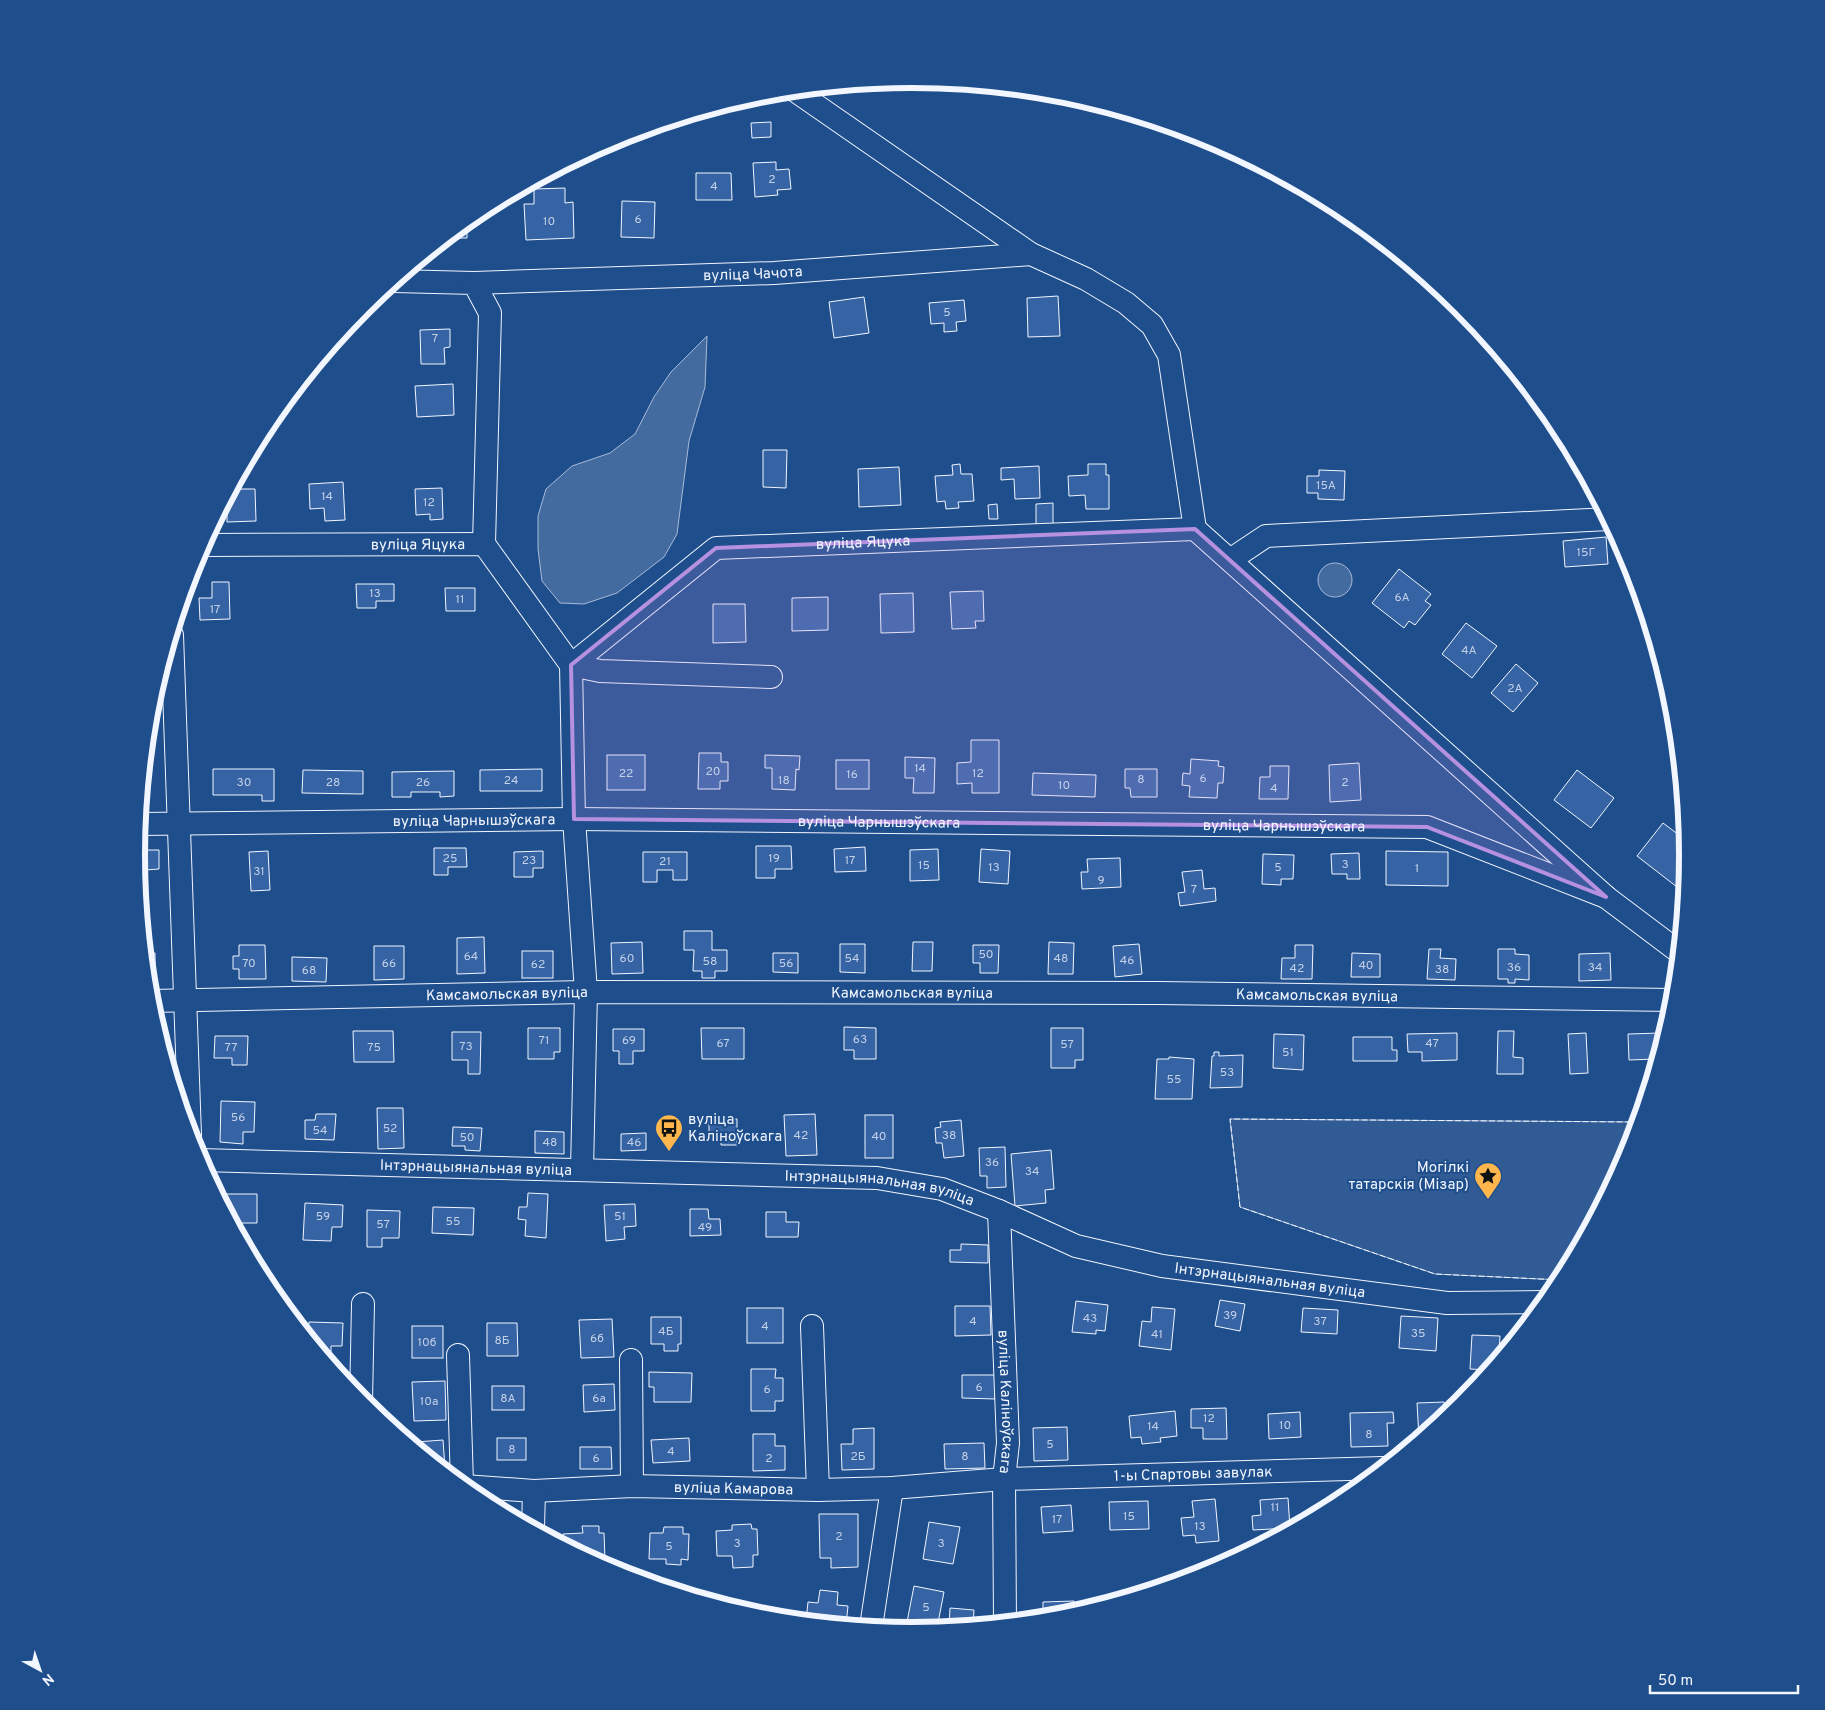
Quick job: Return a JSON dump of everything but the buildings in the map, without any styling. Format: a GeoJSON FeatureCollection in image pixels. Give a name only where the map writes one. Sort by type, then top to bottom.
{"type":"FeatureCollection","features":[{"type":"Feature","properties":{"kind":"street"},"geometry":{"type":"LineString","coordinates":[[801,96],[1032,254],[1086,279],[1126,302],[1152,325],[1169,355],[1195,529]]}},
{"type":"Feature","properties":{"kind":"street","name":"вуліца Чачота"},"geometry":{"type":"LineString","coordinates":[[403,281],[474,283],[774,273],[1032,254]]}},
{"type":"Feature","properties":{"kind":"street"},"geometry":{"type":"LineString","coordinates":[[474,283],[490,313],[484,544]]}},
{"type":"Feature","properties":{"kind":"street"},"geometry":{"type":"LineString","coordinates":[[1230,560],[1266,536],[1603,519]]}},
{"type":"Feature","properties":{"kind":"street","name":"вуліца Чарнышэўскага"},"geometry":{"type":"LineString","coordinates":[[1195,529],[1606,897],[1674,948]]}},
{"type":"Feature","properties":{"kind":"street","name":"вуліца Яцука"},"geometry":{"type":"LineString","coordinates":[[210,545],[484,544],[572,665],[716,548],[1195,529]]}},
{"type":"Feature","properties":{"kind":"street"},"geometry":{"type":"LineString","coordinates":[[173,651],[189,1111]]}},
{"type":"Feature","properties":{"kind":"street"},"geometry":{"type":"LineString","coordinates":[[582,1170],[586,992],[574,819],[572,665],[600,671],[772,677]]}},
{"type":"Feature","properties":{"kind":"street","name":"вуліца Чарнышэўскага"},"geometry":{"type":"LineString","coordinates":[[146,824],[574,819],[1427,827],[1606,897]]}},
{"type":"Feature","properties":{"kind":"street","name":"Камсамольская вуліца"},"geometry":{"type":"LineString","coordinates":[[159,1001],[586,992],[1159,993],[1666,1000]]}},
{"type":"Feature","properties":{"kind":"street","name":"Інтэрнацыянальная вуліца"},"geometry":{"type":"LineString","coordinates":[[208,1160],[877,1178],[942,1189],[999,1211],[1076,1246],[1162,1266],[1447,1303],[1536,1302]]}},
{"type":"Feature","properties":{"kind":"street","name":"вуліца Каліноўскага"},"geometry":{"type":"LineString","coordinates":[[999,1211],[1008,1443],[1004,1479],[1005,1617]]}},
{"type":"Feature","properties":{"kind":"street"},"geometry":{"type":"LineString","coordinates":[[361,1389],[363,1304]]}},
{"type":"Feature","properties":{"kind":"street"},"geometry":{"type":"LineString","coordinates":[[812,1326],[818,1490]]}},
{"type":"Feature","properties":{"kind":"street"},"geometry":{"type":"LineString","coordinates":[[458,1355],[463,1477]]}},
{"type":"Feature","properties":{"kind":"street"},"geometry":{"type":"LineString","coordinates":[[631,1360],[632,1486]]}},
{"type":"Feature","properties":{"kind":"street","name":"1-ы Спартовы завулак"},"geometry":{"type":"LineString","coordinates":[[1004,1479],[1374,1468]]}},
{"type":"Feature","properties":{"kind":"street","name":"вуліца Камарова"},"geometry":{"type":"LineString","coordinates":[[476,1486],[534,1491],[632,1486],[818,1490],[892,1488],[1004,1479]]}},
{"type":"Feature","properties":{"kind":"street"},"geometry":{"type":"LineString","coordinates":[[872,1621],[892,1488]]}},
{"type":"Feature","properties":{"kind":"street"},"geometry":{"type":"LineString","coordinates":[[533,1522],[534,1491]]}},
{"type":"Feature","properties":{"kind":"highlighted area"},"geometry":{"type":"Polygon","coordinates":[[[1195,529],[1606,897],[1427,827],[574,819],[571,665],[716,548],[1195,529]]]}},
{"type":"Feature","properties":{"kind":"shaded area"},"geometry":{"type":"Polygon","coordinates":[[[707,336],[705,387],[689,441],[677,534],[664,557],[617,593],[584,604],[560,603],[542,581],[538,549],[538,516],[546,489],[572,466],[610,453],[635,434],[654,397],[671,372],[707,336]]]}},
{"type":"Feature","properties":{"kind":"shaded area"},"geometry":{"type":"Polygon","coordinates":[[[1335,563],[1342,564],[1347,568],[1351,573],[1351,587],[1347,592],[1342,596],[1335,597],[1328,596],[1323,592],[1319,587],[1318,580],[1319,573],[1323,568],[1328,564],[1335,563]]]}},
{"type":"Feature","properties":{"kind":"shaded area"},"geometry":{"type":"Polygon","coordinates":[[[1230,1119],[1632,1122],[1622,1149],[1601,1194],[1577,1239],[1552,1280],[1435,1274],[1240,1207],[1230,1119]]]}},
{"type":"Feature","properties":{"kind":"fence"},"geometry":{"type":"LineString","coordinates":[[1552,1280],[1435,1274],[1240,1207],[1230,1119],[1632,1122]]}},
{"type":"Feature","properties":{"kind":"place","name":"вуліца Каліноўскага"},"geometry":{"type":"Point","coordinates":[669,1152]}},
{"type":"Feature","properties":{"kind":"place","name":"Могілкі татарскія (Мізар)"},"geometry":{"type":"Point","coordinates":[1488,1200]}}]}
